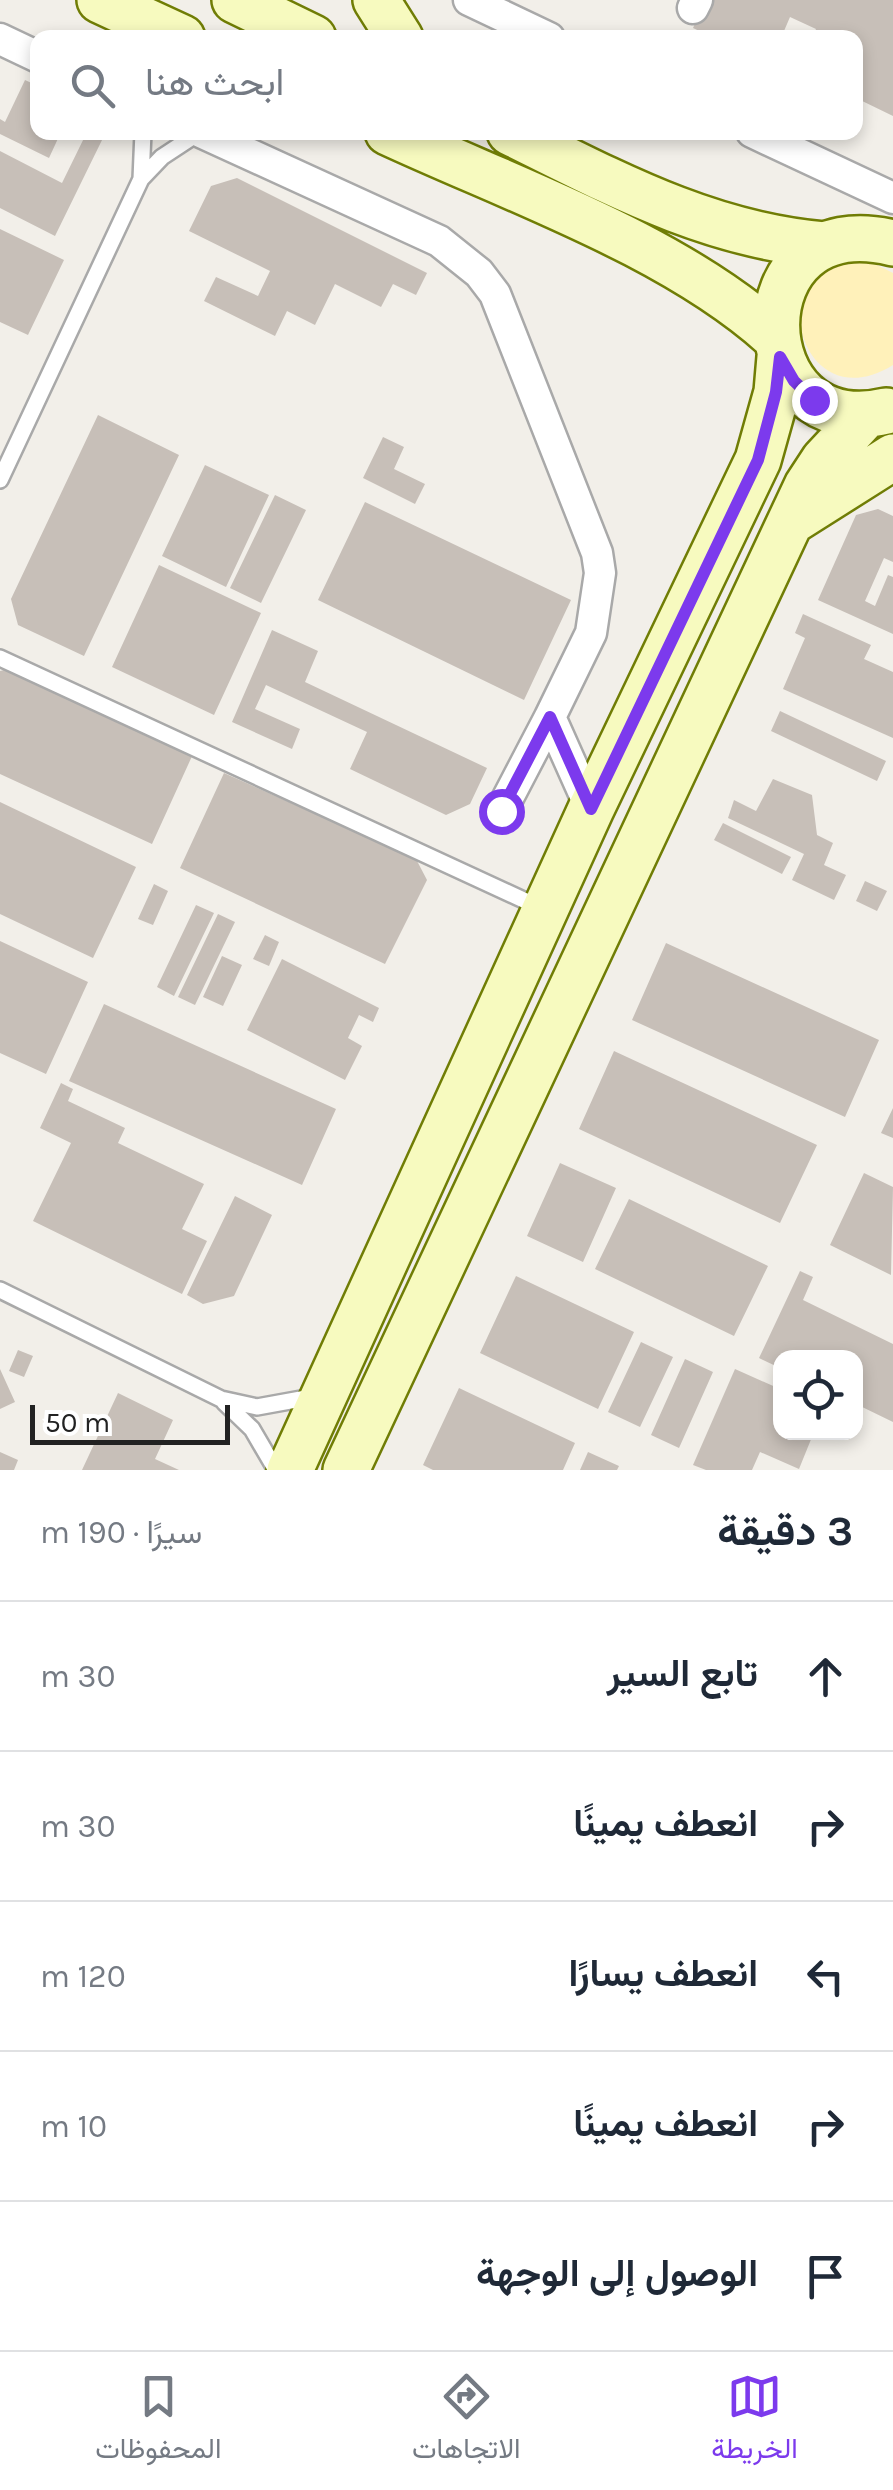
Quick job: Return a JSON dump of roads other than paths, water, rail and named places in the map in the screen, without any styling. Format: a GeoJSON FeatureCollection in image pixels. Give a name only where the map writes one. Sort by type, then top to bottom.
{"type":"FeatureCollection","features":[{"type":"Feature","properties":{"kind":"main road"},"geometry":{"type":"LineString","coordinates":[[100,0],[165,30]]}},
{"type":"Feature","properties":{"kind":"main road"},"geometry":{"type":"LineString","coordinates":[[235,0],[297,30]]}},
{"type":"Feature","properties":{"kind":"main road"},"geometry":{"type":"LineString","coordinates":[[376,0],[395,30]]}},
{"type":"Feature","properties":{"kind":"main road"},"geometry":{"type":"LineString","coordinates":[[405,140],[671,262],[726,295],[777,347],[794,381],[814,400],[839,411],[879,412]]}},
{"type":"Feature","properties":{"kind":"main road"},"geometry":{"type":"LineString","coordinates":[[527,140],[693,219],[758,237],[824,245],[872,238],[893,244]]}},
{"type":"Feature","properties":{"kind":"main road"},"geometry":{"type":"LineString","coordinates":[[290,1470],[591,809],[758,460],[776,392],[778,299],[786,283],[824,245]]}},
{"type":"Feature","properties":{"kind":"main road"},"geometry":{"type":"LineString","coordinates":[[346,1470],[790,522],[824,460],[879,412]]}},
{"type":"Feature","properties":{"kind":"main road"},"geometry":{"type":"LineString","coordinates":[[790,522],[893,457]]}},
{"type":"Feature","properties":{"kind":"street"},"geometry":{"type":"LineString","coordinates":[[468,0],[532,30]]}},
{"type":"Feature","properties":{"kind":"street"},"geometry":{"type":"LineString","coordinates":[[0,39],[30,53]]}},
{"type":"Feature","properties":{"kind":"street"},"geometry":{"type":"LineString","coordinates":[[218,140],[439,241],[479,274],[495,294],[597,553],[600,573],[590,633],[501,811]]}},
{"type":"Feature","properties":{"kind":"street"},"geometry":{"type":"LineString","coordinates":[[769,140],[893,198]]}},
{"type":"Feature","properties":{"kind":"street"},"geometry":{"type":"LineString","coordinates":[[550,717],[591,809]]}},
{"type":"Feature","properties":{"kind":"lane"},"geometry":{"type":"LineString","coordinates":[[140,180],[142,140]]}},
{"type":"Feature","properties":{"kind":"lane"},"geometry":{"type":"LineString","coordinates":[[0,480],[140,180],[162,157],[189,140]]}},
{"type":"Feature","properties":{"kind":"lane"},"geometry":{"type":"LineString","coordinates":[[0,658],[546,910]]}},
{"type":"Feature","properties":{"kind":"lane"},"geometry":{"type":"LineString","coordinates":[[0,1290],[221,1399],[252,1429],[276,1470]]}},
{"type":"Feature","properties":{"kind":"lane"},"geometry":{"type":"LineString","coordinates":[[221,1399],[276,1406],[328,1389]]}}]}
